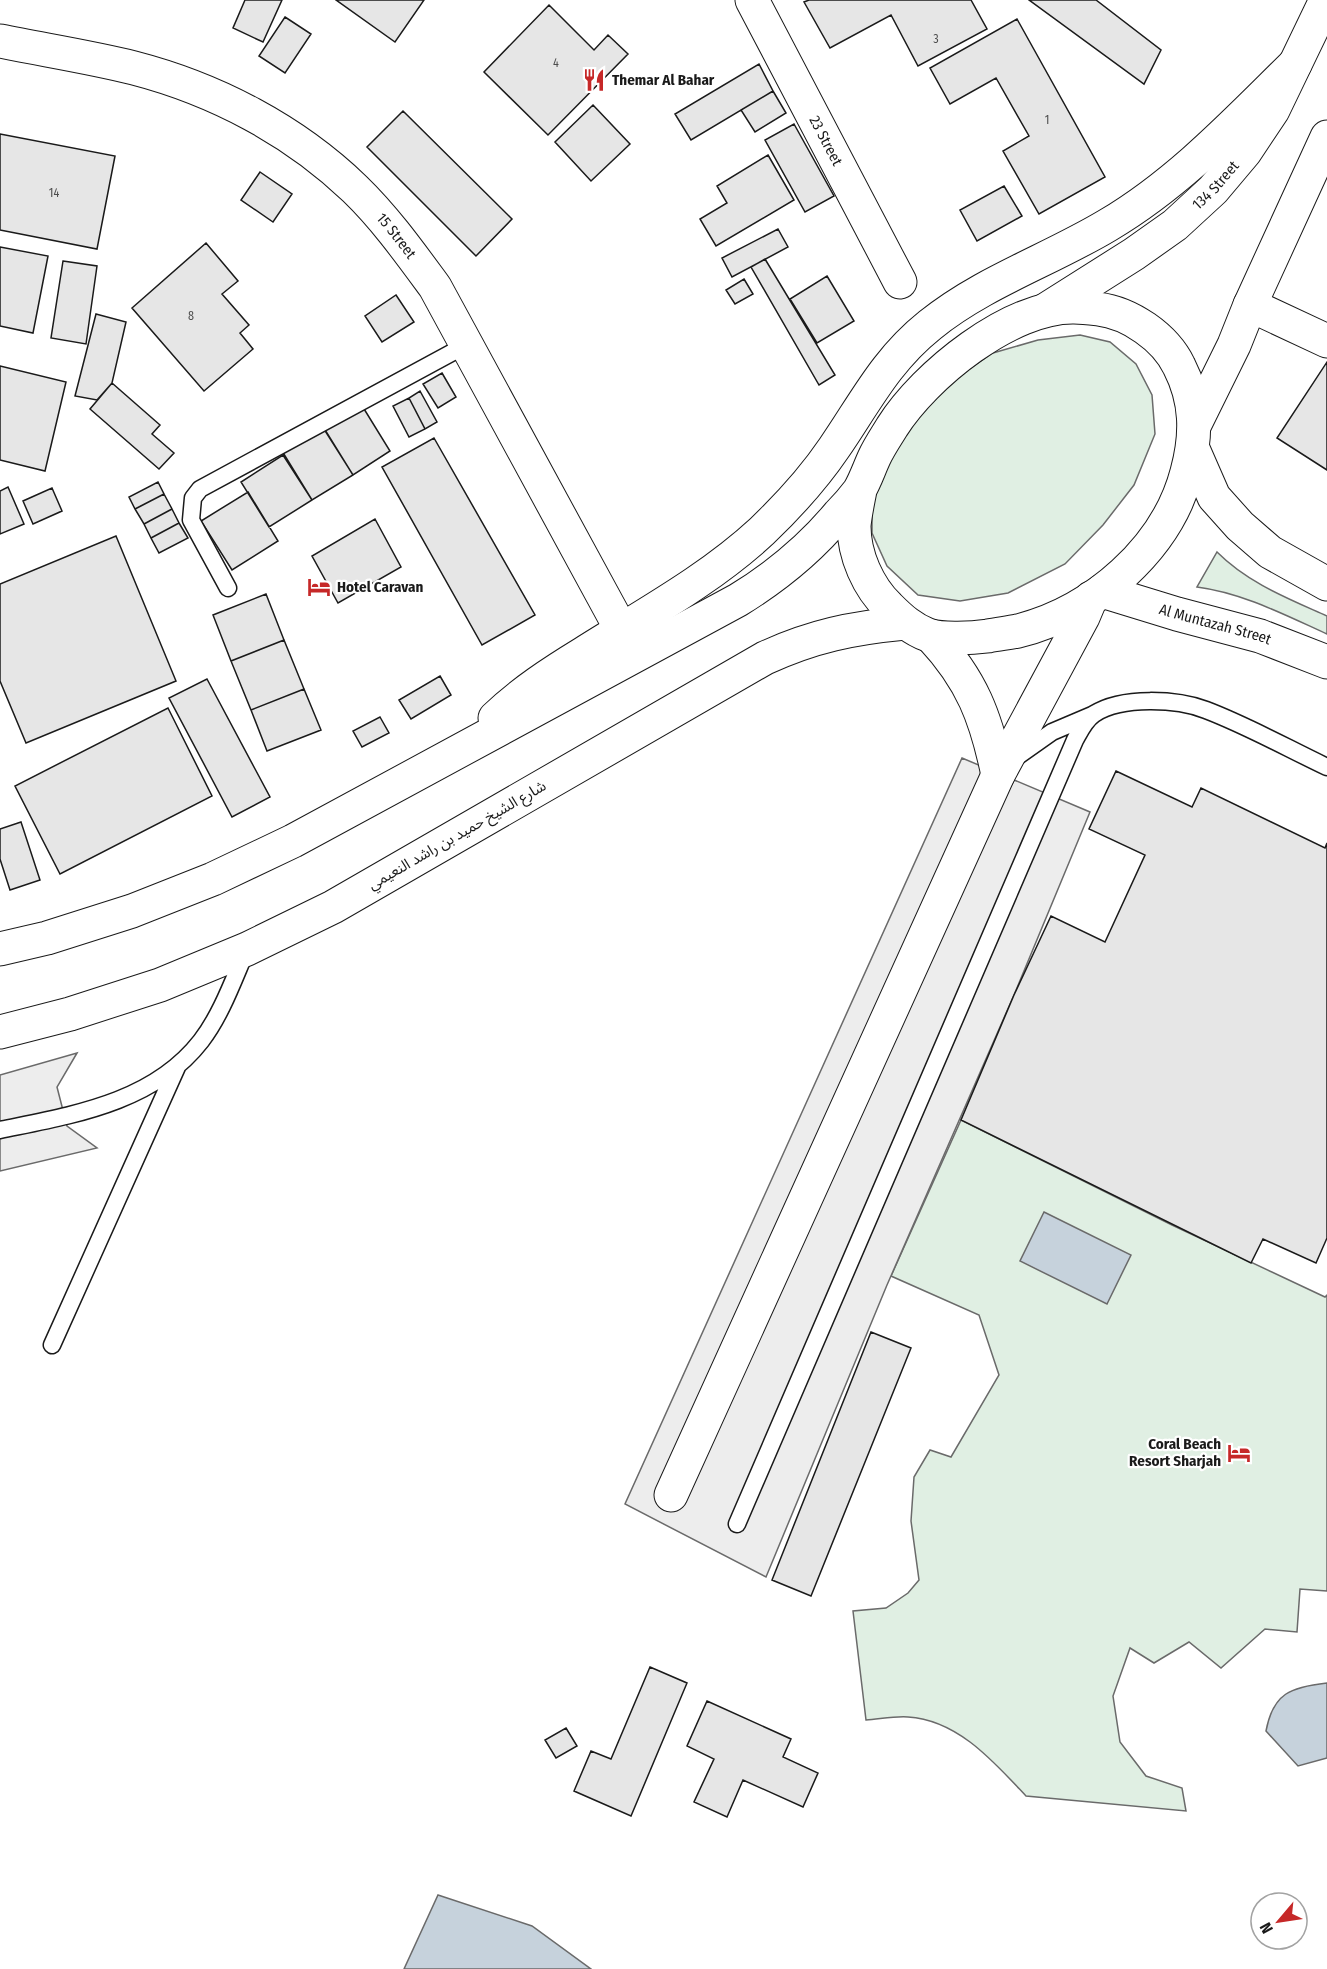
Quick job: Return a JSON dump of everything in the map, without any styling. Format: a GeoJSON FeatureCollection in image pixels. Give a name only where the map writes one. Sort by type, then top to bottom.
{"type":"FeatureCollection","features":[{"type":"Feature","properties":{"kind":"main road","name":"23 Street"},"geometry":{"type":"LineString","coordinates":[[752,0],[900,282]]}},
{"type":"Feature","properties":{"kind":"main road","name":"134 Street"},"geometry":{"type":"LineString","coordinates":[[1040,313],[1134,254],[1167,230],[1213,190],[1245,152],[1273,110],[1326,0]]}},
{"type":"Feature","properties":{"kind":"main road","name":"15 Street"},"geometry":{"type":"LineString","coordinates":[[0,41],[134,68],[194,87],[252,114],[305,148],[355,189],[398,236],[435,287],[621,629]]}},
{"type":"Feature","properties":{"kind":"main road"},"geometry":{"type":"LineString","coordinates":[[466,749],[484,728],[527,690],[702,579],[732,556],[787,506],[834,447],[883,373],[906,346],[929,326],[959,303],[1083,240],[1137,207],[1187,167],[1295,64]]}},
{"type":"Feature","properties":{"kind":"main road"},"geometry":{"type":"LineString","coordinates":[[671,1495],[998,775],[1096,595],[1138,559],[1164,527],[1182,490],[1194,437],[1250,305],[1317,182],[1327,137]]}},
{"type":"Feature","properties":{"kind":"main road"},"geometry":{"type":"LineString","coordinates":[[1250,305],[1327,340]]}},
{"type":"Feature","properties":{"kind":"main road"},"geometry":{"type":"LineString","coordinates":[[998,775],[985,722],[976,699],[954,662],[878,597],[861,563],[854,526],[860,489],[875,455],[894,423],[917,394],[931,381],[974,345],[1006,325],[1040,313],[1071,306],[1103,309],[1132,320],[1158,338],[1178,363],[1191,392],[1194,437],[1214,497],[1240,526],[1270,552],[1327,584]]}},
{"type":"Feature","properties":{"kind":"main road"},"geometry":{"type":"LineString","coordinates":[[0,949],[47,938],[132,911],[213,879],[293,841],[466,749],[766,583],[817,539],[860,489]]}},
{"type":"Feature","properties":{"kind":"main road","name":"شارع الشيخ حميد بن راشد النعيمي"},"geometry":{"type":"LineString","coordinates":[[0,1032],[70,1014],[160,985],[247,949],[333,907],[765,658],[791,646],[846,629],[918,629],[975,638],[1019,631],[1060,615],[1096,595]]}},
{"type":"Feature","properties":{"kind":"main road","name":"Al Muntazah Street"},"geometry":{"type":"LineString","coordinates":[[1096,595],[1260,636],[1327,662]]}},
{"type":"Feature","properties":{"kind":"lane"},"geometry":{"type":"LineString","coordinates":[[228,588],[191,520],[193,498],[200,489],[466,345]]}},
{"type":"Feature","properties":{"kind":"lane"},"geometry":{"type":"LineString","coordinates":[[998,775],[1032,744],[1072,722],[1114,707],[1157,701],[1206,710],[1327,767]]}},
{"type":"Feature","properties":{"kind":"lane"},"geometry":{"type":"LineString","coordinates":[[737,1524],[1075,740],[1083,726],[1094,714]]}},
{"type":"Feature","properties":{"kind":"lane"},"geometry":{"type":"LineString","coordinates":[[0,1130],[76,1114],[115,1101],[148,1087],[178,1066],[202,1040],[220,1009],[247,949]]}},
{"type":"Feature","properties":{"kind":"lane"},"geometry":{"type":"LineString","coordinates":[[52,1345],[178,1066]]}},
{"type":"Feature","properties":{"kind":"green space"},"geometry":{"type":"Polygon","coordinates":[[[1080,335],[1110,342],[1136,364],[1152,395],[1155,434],[1134,485],[1103,525],[1065,564],[1008,593],[960,601],[918,595],[887,566],[872,533],[872,505],[886,466],[913,422],[954,379],[993,353],[1038,340],[1080,335]]]}},
{"type":"Feature","properties":{"kind":"green space"},"geometry":{"type":"Polygon","coordinates":[[[1217,552],[1255,581],[1327,616],[1327,634],[1247,599],[1197,587],[1217,552]]]}},
{"type":"Feature","properties":{"kind":"green space"},"geometry":{"type":"Polygon","coordinates":[[[961,1120],[1172,1225],[1325,1297],[1327,1295],[1327,1591],[1300,1589],[1297,1632],[1265,1629],[1221,1668],[1189,1642],[1154,1663],[1130,1648],[1113,1696],[1120,1742],[1146,1776],[1182,1788],[1186,1811],[1026,1796],[974,1745],[943,1726],[908,1717],[866,1720],[853,1611],[886,1608],[908,1593],[919,1580],[911,1521],[914,1477],[930,1450],[951,1457],[999,1375],[979,1315],[891,1276],[961,1120]]]}},
{"type":"Feature","properties":{"kind":"shaded area"},"geometry":{"type":"Polygon","coordinates":[[[962,758],[1090,812],[1014,995],[887,1285],[766,1577],[625,1504],[962,758]]]}},
{"type":"Feature","properties":{"kind":"shaded area"},"geometry":{"type":"Polygon","coordinates":[[[77,1053],[57,1087],[67,1126],[97,1148],[0,1171],[0,1075],[77,1053]]]}},
{"type":"Feature","properties":{"kind":"shaded area"},"geometry":{"type":"Polygon","coordinates":[[[1044,1212],[1131,1255],[1107,1304],[1020,1261],[1044,1212]]]}},
{"type":"Feature","properties":{"kind":"shaded area"},"geometry":{"type":"Polygon","coordinates":[[[1327,1683],[1327,1758],[1298,1766],[1266,1731],[1269,1718],[1273,1708],[1286,1694],[1303,1687],[1327,1683]]]}},
{"type":"Feature","properties":{"kind":"shaded area"},"geometry":{"type":"Polygon","coordinates":[[[438,1895],[532,1926],[591,1969],[404,1969],[438,1895]]]}},
{"type":"Feature","properties":{"kind":"building"},"geometry":{"type":"Polygon","coordinates":[[[245,0],[282,0],[263,42],[233,28],[245,0]]]}},
{"type":"Feature","properties":{"kind":"building"},"geometry":{"type":"Polygon","coordinates":[[[336,0],[424,0],[395,42],[336,0]]]}},
{"type":"Feature","properties":{"kind":"building"},"geometry":{"type":"Polygon","coordinates":[[[809,0],[971,0],[987,29],[918,66],[891,15],[830,48],[804,2],[809,0]]]}},
{"type":"Feature","properties":{"kind":"building"},"geometry":{"type":"Polygon","coordinates":[[[1029,0],[1096,0],[1161,50],[1144,84],[1029,0]]]}},
{"type":"Feature","properties":{"kind":"building"},"geometry":{"type":"Polygon","coordinates":[[[549,5],[594,50],[608,35],[628,54],[548,135],[484,72],[549,5]]]}},
{"type":"Feature","properties":{"kind":"building"},"geometry":{"type":"Polygon","coordinates":[[[285,17],[311,34],[285,73],[259,56],[285,17]]]}},
{"type":"Feature","properties":{"kind":"building"},"geometry":{"type":"Polygon","coordinates":[[[1017,19],[1105,177],[1039,214],[1003,151],[1029,136],[996,78],[950,104],[930,68],[1017,19]]]}},
{"type":"Feature","properties":{"kind":"building"},"geometry":{"type":"Polygon","coordinates":[[[759,64],[773,91],[691,140],[675,114],[759,64]]]}},
{"type":"Feature","properties":{"kind":"building"},"geometry":{"type":"Polygon","coordinates":[[[773,91],[786,113],[755,132],[741,110],[773,91]]]}},
{"type":"Feature","properties":{"kind":"building"},"geometry":{"type":"Polygon","coordinates":[[[593,105],[630,144],[591,181],[555,142],[593,105]]]}},
{"type":"Feature","properties":{"kind":"building"},"geometry":{"type":"Polygon","coordinates":[[[403,111],[512,219],[476,256],[367,147],[403,111]]]}},
{"type":"Feature","properties":{"kind":"building"},"geometry":{"type":"Polygon","coordinates":[[[794,124],[834,196],[805,212],[765,140],[794,124]]]}},
{"type":"Feature","properties":{"kind":"building"},"geometry":{"type":"Polygon","coordinates":[[[0,134],[115,156],[97,249],[0,230],[0,134]]]}},
{"type":"Feature","properties":{"kind":"building"},"geometry":{"type":"Polygon","coordinates":[[[768,155],[794,200],[716,246],[700,219],[727,203],[717,186],[768,155]]]}},
{"type":"Feature","properties":{"kind":"building"},"geometry":{"type":"Polygon","coordinates":[[[260,172],[292,194],[273,222],[241,200],[260,172]]]}},
{"type":"Feature","properties":{"kind":"building"},"geometry":{"type":"Polygon","coordinates":[[[1004,186],[1022,216],[977,241],[960,210],[1004,186]]]}},
{"type":"Feature","properties":{"kind":"building"},"geometry":{"type":"Polygon","coordinates":[[[778,229],[788,247],[732,277],[722,258],[778,229]]]}},
{"type":"Feature","properties":{"kind":"building"},"geometry":{"type":"Polygon","coordinates":[[[206,243],[238,281],[222,294],[249,325],[240,333],[253,349],[204,391],[132,308],[206,243]]]}},
{"type":"Feature","properties":{"kind":"building"},"geometry":{"type":"Polygon","coordinates":[[[0,247],[48,256],[33,333],[0,326],[0,247]]]}},
{"type":"Feature","properties":{"kind":"building"},"geometry":{"type":"Polygon","coordinates":[[[765,259],[835,375],[819,385],[751,267],[765,259]]]}},
{"type":"Feature","properties":{"kind":"building"},"geometry":{"type":"Polygon","coordinates":[[[63,261],[97,266],[86,344],[51,338],[63,261]]]}},
{"type":"Feature","properties":{"kind":"building"},"geometry":{"type":"Polygon","coordinates":[[[827,276],[854,321],[817,343],[790,299],[827,276]]]}},
{"type":"Feature","properties":{"kind":"building"},"geometry":{"type":"Polygon","coordinates":[[[744,279],[753,294],[735,304],[726,290],[744,279]]]}},
{"type":"Feature","properties":{"kind":"building"},"geometry":{"type":"Polygon","coordinates":[[[396,295],[414,322],[382,342],[365,316],[396,295]]]}},
{"type":"Feature","properties":{"kind":"building"},"geometry":{"type":"Polygon","coordinates":[[[96,314],[126,322],[112,383],[97,400],[75,396],[96,314]]]}},
{"type":"Feature","properties":{"kind":"building"},"geometry":{"type":"Polygon","coordinates":[[[1327,362],[1327,470],[1277,438],[1327,362]]]}},
{"type":"Feature","properties":{"kind":"building"},"geometry":{"type":"Polygon","coordinates":[[[0,366],[66,382],[45,471],[0,460],[0,366]]]}},
{"type":"Feature","properties":{"kind":"building"},"geometry":{"type":"Polygon","coordinates":[[[442,373],[456,397],[438,408],[423,384],[442,373]]]}},
{"type":"Feature","properties":{"kind":"building"},"geometry":{"type":"Polygon","coordinates":[[[112,383],[160,425],[152,434],[174,453],[159,469],[90,409],[112,383]]]}},
{"type":"Feature","properties":{"kind":"building"},"geometry":{"type":"Polygon","coordinates":[[[420,391],[437,422],[425,429],[409,398],[420,391]]]}},
{"type":"Feature","properties":{"kind":"building"},"geometry":{"type":"Polygon","coordinates":[[[409,398],[425,429],[409,437],[393,406],[409,398]]]}},
{"type":"Feature","properties":{"kind":"building"},"geometry":{"type":"Polygon","coordinates":[[[361,404],[390,451],[353,475],[322,426],[361,404]]]}},
{"type":"Feature","properties":{"kind":"building"},"geometry":{"type":"Polygon","coordinates":[[[322,425],[353,475],[312,500],[282,451],[322,425]]]}},
{"type":"Feature","properties":{"kind":"building"},"geometry":{"type":"Polygon","coordinates":[[[434,438],[535,615],[482,645],[382,467],[434,438]]]}},
{"type":"Feature","properties":{"kind":"building"},"geometry":{"type":"Polygon","coordinates":[[[283,455],[312,500],[269,527],[241,482],[283,455]]]}},
{"type":"Feature","properties":{"kind":"building"},"geometry":{"type":"Polygon","coordinates":[[[158,482],[164,494],[135,509],[129,497],[158,482]]]}},
{"type":"Feature","properties":{"kind":"building"},"geometry":{"type":"Polygon","coordinates":[[[8,487],[24,524],[0,534],[0,491],[8,487]]]}},
{"type":"Feature","properties":{"kind":"building"},"geometry":{"type":"Polygon","coordinates":[[[52,488],[62,511],[33,524],[23,501],[52,488]]]}},
{"type":"Feature","properties":{"kind":"building"},"geometry":{"type":"Polygon","coordinates":[[[248,492],[278,541],[232,570],[201,521],[248,492]]]}},
{"type":"Feature","properties":{"kind":"building"},"geometry":{"type":"Polygon","coordinates":[[[164,494],[172,509],[144,524],[135,509],[164,494]]]}},
{"type":"Feature","properties":{"kind":"building"},"geometry":{"type":"Polygon","coordinates":[[[172,509],[179,523],[151,538],[144,524],[172,509]]]}},
{"type":"Feature","properties":{"kind":"building"},"geometry":{"type":"Polygon","coordinates":[[[375,519],[401,567],[338,603],[312,556],[375,519]]]}},
{"type":"Feature","properties":{"kind":"building"},"geometry":{"type":"Polygon","coordinates":[[[179,523],[188,538],[159,553],[151,538],[179,523]]]}},
{"type":"Feature","properties":{"kind":"building"},"geometry":{"type":"Polygon","coordinates":[[[116,536],[176,681],[26,743],[0,681],[0,584],[116,536]]]}},
{"type":"Feature","properties":{"kind":"building"},"geometry":{"type":"Polygon","coordinates":[[[266,594],[284,640],[231,661],[213,615],[266,594]]]}},
{"type":"Feature","properties":{"kind":"building"},"geometry":{"type":"Polygon","coordinates":[[[284,640],[304,689],[251,710],[231,661],[284,640]]]}},
{"type":"Feature","properties":{"kind":"building"},"geometry":{"type":"Polygon","coordinates":[[[440,676],[451,695],[411,719],[399,700],[440,676]]]}},
{"type":"Feature","properties":{"kind":"building"},"geometry":{"type":"Polygon","coordinates":[[[207,679],[270,797],[232,817],[169,698],[207,679]]]}},
{"type":"Feature","properties":{"kind":"building"},"geometry":{"type":"Polygon","coordinates":[[[304,689],[321,730],[267,751],[251,710],[304,689]]]}},
{"type":"Feature","properties":{"kind":"building"},"geometry":{"type":"Polygon","coordinates":[[[168,708],[212,796],[60,874],[15,786],[168,708]]]}},
{"type":"Feature","properties":{"kind":"building"},"geometry":{"type":"Polygon","coordinates":[[[380,717],[389,733],[362,747],[353,731],[380,717]]]}},
{"type":"Feature","properties":{"kind":"building"},"geometry":{"type":"Polygon","coordinates":[[[1116,771],[1192,807],[1201,788],[1325,848],[1327,843],[1327,1238],[1316,1263],[1263,1239],[1251,1263],[961,1120],[1014,995],[1051,916],[1105,942],[1145,855],[1089,829],[1116,771]]]}},
{"type":"Feature","properties":{"kind":"building"},"geometry":{"type":"Polygon","coordinates":[[[21,822],[40,880],[10,890],[0,859],[0,829],[21,822]]]}},
{"type":"Feature","properties":{"kind":"building"},"geometry":{"type":"Polygon","coordinates":[[[871,1332],[911,1348],[811,1596],[772,1580],[871,1332]]]}},
{"type":"Feature","properties":{"kind":"building"},"geometry":{"type":"Polygon","coordinates":[[[650,1667],[687,1683],[631,1816],[574,1791],[591,1751],[611,1759],[650,1667]]]}},
{"type":"Feature","properties":{"kind":"building"},"geometry":{"type":"Polygon","coordinates":[[[707,1701],[791,1739],[783,1757],[818,1773],[803,1807],[743,1780],[727,1817],[694,1802],[714,1759],[687,1746],[707,1701]]]}},
{"type":"Feature","properties":{"kind":"building"},"geometry":{"type":"Polygon","coordinates":[[[566,1728],[577,1746],[556,1758],[545,1740],[566,1728]]]}},
{"type":"Feature","properties":{"kind":"place","name":"Themar Al Bahar"},"geometry":{"type":"Point","coordinates":[594,80]}},
{"type":"Feature","properties":{"kind":"place","name":"Hotel Caravan"},"geometry":{"type":"Point","coordinates":[319,587]}},
{"type":"Feature","properties":{"kind":"place","name":"Coral Beach Resort Sharjah"},"geometry":{"type":"Point","coordinates":[1239,1453]}}]}
